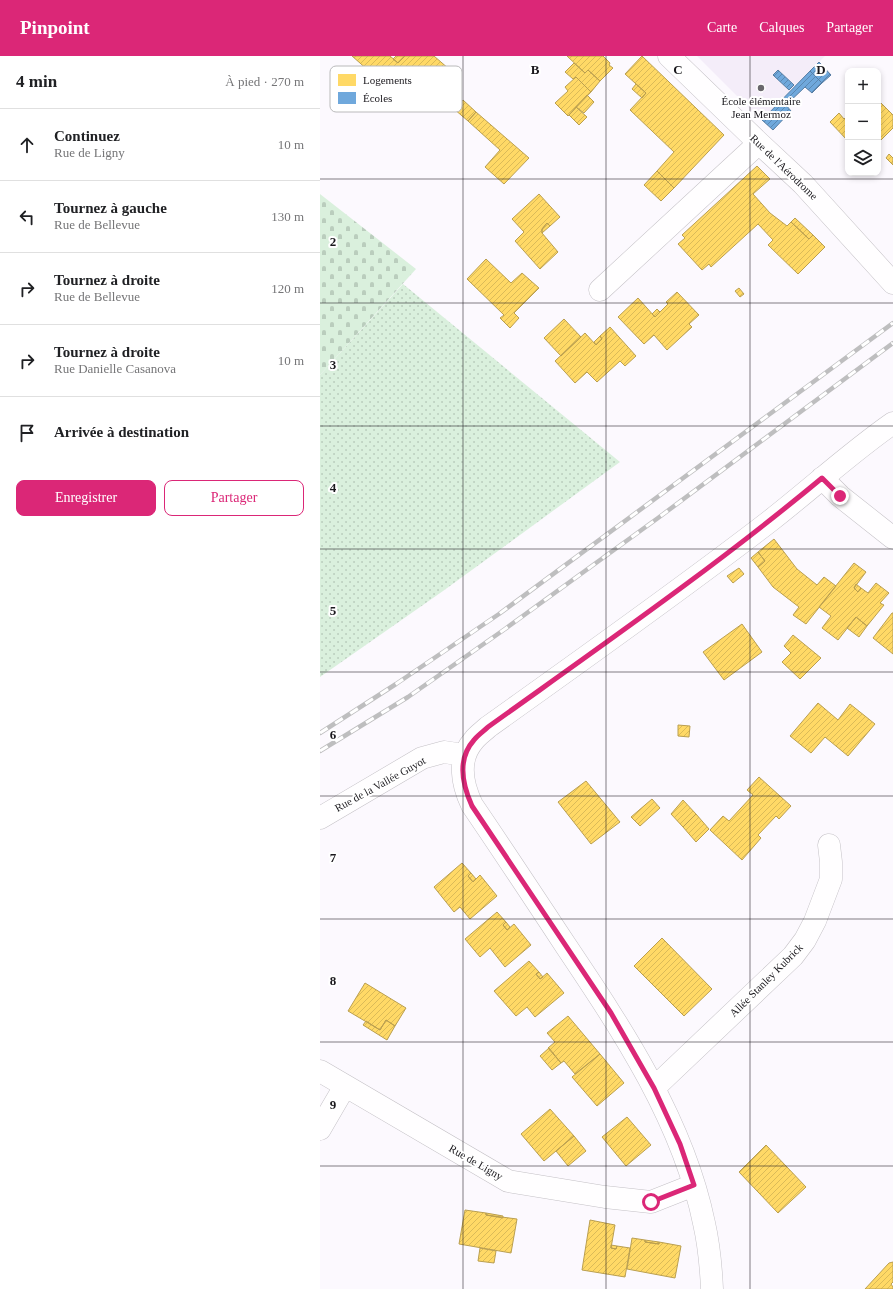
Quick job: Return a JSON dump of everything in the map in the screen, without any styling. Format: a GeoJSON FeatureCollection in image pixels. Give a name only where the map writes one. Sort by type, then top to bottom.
{"type":"FeatureCollection","features":[{"type":"Feature","properties":{"kind":"street","name":"Rue de l'Aérodrome"},"geometry":{"type":"LineString","coordinates":[[669,56],[759,144],[803,184],[892,282]]}},
{"type":"Feature","properties":{"kind":"street"},"geometry":{"type":"LineString","coordinates":[[600,290],[759,144]]}},
{"type":"Feature","properties":{"kind":"street"},"geometry":{"type":"LineString","coordinates":[[712,1289],[711,1270],[704,1223],[694,1185],[680,1144],[654,1088],[611,1013],[472,806],[465,791],[463,776],[464,755],[474,740],[488,727],[623,630],[770,521],[822,478],[893,423]]}},
{"type":"Feature","properties":{"kind":"street"},"geometry":{"type":"LineString","coordinates":[[822,478],[840,496],[893,538]]}},
{"type":"Feature","properties":{"kind":"street","name":"Rue de la Vallée Guyot"},"geometry":{"type":"LineString","coordinates":[[320,818],[422,758],[444,752],[464,755]]}},
{"type":"Feature","properties":{"kind":"street","name":"Allée Stanley Kubrick"},"geometry":{"type":"LineString","coordinates":[[654,1088],[793,956],[805,940],[815,921],[831,879],[829,845]]}},
{"type":"Feature","properties":{"kind":"street","name":"Rue de Ligny"},"geometry":{"type":"LineString","coordinates":[[320,1070],[508,1180],[605,1197],[651,1202],[694,1185]]}},
{"type":"Feature","properties":{"kind":"street"},"geometry":{"type":"LineString","coordinates":[[320,1129],[345,1086]]}},
{"type":"Feature","properties":{"kind":"shaded area","name":"École élémentaire Jean Mermoz"},"geometry":{"type":"Polygon","coordinates":[[[697,56],[825,56],[761,120],[697,56]]]}},
{"type":"Feature","properties":{"kind":"green space"},"geometry":{"type":"Polygon","coordinates":[[[320,194],[416,269],[320,375],[320,194]]]}},
{"type":"Feature","properties":{"kind":"green space"},"geometry":{"type":"Polygon","coordinates":[[[403,284],[620,462],[443,591],[320,677],[320,375],[403,284]]]}},
{"type":"Feature","properties":{"kind":"building: Logements"},"geometry":{"type":"Polygon","coordinates":[[[352,56],[390,56],[398,63],[405,56],[434,56],[446,66],[363,66],[352,56]]]}},
{"type":"Feature","properties":{"kind":"building: Logements"},"geometry":{"type":"Polygon","coordinates":[[[396,56],[405,56],[398,63],[393,59],[396,56]]]}},
{"type":"Feature","properties":{"kind":"building: Logements"},"geometry":{"type":"Polygon","coordinates":[[[567,56],[603,56],[613,68],[600,81],[588,70],[585,73],[567,56]]]}},
{"type":"Feature","properties":{"kind":"building: Logements"},"geometry":{"type":"Polygon","coordinates":[[[642,56],[724,135],[674,188],[657,171],[674,152],[630,110],[646,93],[625,74],[642,56]]]}},
{"type":"Feature","properties":{"kind":"building: Logements"},"geometry":{"type":"Polygon","coordinates":[[[574,63],[585,73],[588,70],[600,81],[591,92],[576,77],[573,79],[565,72],[574,63]]]}},
{"type":"Feature","properties":{"kind":"building: Logements"},"geometry":{"type":"Polygon","coordinates":[[[576,77],[591,92],[568,116],[555,103],[568,91],[565,87],[576,77]]]}},
{"type":"Feature","properties":{"kind":"building: Logements"},"geometry":{"type":"Polygon","coordinates":[[[636,84],[646,93],[642,98],[632,89],[636,84]]]}},
{"type":"Feature","properties":{"kind":"building: Logements"},"geometry":{"type":"Polygon","coordinates":[[[587,95],[594,102],[584,113],[576,107],[587,95]]]}},
{"type":"Feature","properties":{"kind":"building: Logements"},"geometry":{"type":"Polygon","coordinates":[[[463,100],[476,112],[468,121],[458,112],[462,112],[463,100]]]}},
{"type":"Feature","properties":{"kind":"building: Logements"},"geometry":{"type":"Polygon","coordinates":[[[881,103],[893,115],[893,128],[881,140],[881,103]]]}},
{"type":"Feature","properties":{"kind":"building: Logements"},"geometry":{"type":"Polygon","coordinates":[[[576,107],[587,117],[579,125],[569,115],[576,107]]]}},
{"type":"Feature","properties":{"kind":"building: Logements"},"geometry":{"type":"Polygon","coordinates":[[[476,112],[529,158],[504,184],[485,167],[500,150],[468,121],[476,112]]]}},
{"type":"Feature","properties":{"kind":"building: Logements"},"geometry":{"type":"Polygon","coordinates":[[[839,113],[844,119],[845,118],[845,138],[830,122],[839,113]]]}},
{"type":"Feature","properties":{"kind":"building: Logements"},"geometry":{"type":"Polygon","coordinates":[[[889,154],[893,158],[893,165],[886,158],[889,154]]]}},
{"type":"Feature","properties":{"kind":"building: Logements"},"geometry":{"type":"Polygon","coordinates":[[[757,166],[770,179],[753,194],[770,213],[787,226],[791,222],[809,239],[813,235],[825,247],[798,274],[768,245],[773,240],[758,224],[711,267],[709,264],[702,270],[678,244],[685,238],[682,235],[757,166]]]}},
{"type":"Feature","properties":{"kind":"building: Logements"},"geometry":{"type":"Polygon","coordinates":[[[657,171],[674,188],[661,201],[644,185],[657,171]]]}},
{"type":"Feature","properties":{"kind":"building: Logements"},"geometry":{"type":"Polygon","coordinates":[[[539,194],[560,217],[550,226],[547,223],[542,229],[542,233],[558,252],[540,269],[515,241],[524,232],[512,219],[539,194]]]}},
{"type":"Feature","properties":{"kind":"building: Logements"},"geometry":{"type":"Polygon","coordinates":[[[795,218],[813,235],[809,239],[791,222],[795,218]]]}},
{"type":"Feature","properties":{"kind":"building: Logements"},"geometry":{"type":"Polygon","coordinates":[[[547,223],[550,226],[542,233],[542,229],[547,223]]]}},
{"type":"Feature","properties":{"kind":"building: Logements"},"geometry":{"type":"Polygon","coordinates":[[[486,259],[511,283],[522,273],[539,288],[514,313],[519,318],[510,328],[500,318],[504,315],[467,279],[486,259]]]}},
{"type":"Feature","properties":{"kind":"building: Logements"},"geometry":{"type":"Polygon","coordinates":[[[739,288],[744,294],[740,297],[735,291],[739,288]]]}},
{"type":"Feature","properties":{"kind":"building: Logements"},"geometry":{"type":"Polygon","coordinates":[[[677,292],[699,315],[689,324],[692,327],[667,350],[654,335],[644,344],[618,317],[638,298],[655,317],[668,304],[666,302],[677,292]]]}},
{"type":"Feature","properties":{"kind":"building: Logements"},"geometry":{"type":"Polygon","coordinates":[[[657,309],[660,312],[655,317],[652,314],[657,309]]]}},
{"type":"Feature","properties":{"kind":"building: Logements"},"geometry":{"type":"Polygon","coordinates":[[[564,319],[581,337],[561,356],[544,338],[564,319]]]}},
{"type":"Feature","properties":{"kind":"building: Logements"},"geometry":{"type":"Polygon","coordinates":[[[610,327],[636,356],[625,366],[620,361],[597,382],[587,372],[575,383],[555,361],[585,333],[596,345],[602,339],[600,336],[610,327]]]}},
{"type":"Feature","properties":{"kind":"building: Logements"},"geometry":{"type":"Polygon","coordinates":[[[600,336],[602,339],[596,345],[594,342],[600,336]]]}},
{"type":"Feature","properties":{"kind":"building: Logements"},"geometry":{"type":"Polygon","coordinates":[[[774,539],[797,569],[817,585],[824,577],[836,586],[806,624],[793,615],[799,607],[773,587],[758,567],[765,561],[758,552],[774,539]]]}},
{"type":"Feature","properties":{"kind":"building: Logements"},"geometry":{"type":"Polygon","coordinates":[[[758,552],[765,561],[758,567],[751,558],[758,552]]]}},
{"type":"Feature","properties":{"kind":"building: Logements"},"geometry":{"type":"Polygon","coordinates":[[[854,563],[866,572],[854,588],[858,592],[861,588],[868,593],[876,583],[889,593],[880,603],[884,605],[867,626],[856,617],[838,640],[822,628],[831,616],[819,607],[854,563]]]}},
{"type":"Feature","properties":{"kind":"building: Logements"},"geometry":{"type":"Polygon","coordinates":[[[739,568],[744,574],[733,583],[727,576],[739,568]]]}},
{"type":"Feature","properties":{"kind":"building: Logements"},"geometry":{"type":"Polygon","coordinates":[[[856,584],[861,588],[858,592],[854,588],[856,584]]]}},
{"type":"Feature","properties":{"kind":"building: Logements"},"geometry":{"type":"Polygon","coordinates":[[[893,613],[893,654],[873,638],[893,613]]]}},
{"type":"Feature","properties":{"kind":"building: Logements"},"geometry":{"type":"Polygon","coordinates":[[[856,617],[867,626],[859,637],[847,628],[856,617]]]}},
{"type":"Feature","properties":{"kind":"building: Logements"},"geometry":{"type":"Polygon","coordinates":[[[742,624],[762,652],[724,680],[703,652],[742,624]]]}},
{"type":"Feature","properties":{"kind":"building: Logements"},"geometry":{"type":"Polygon","coordinates":[[[793,635],[821,658],[800,679],[782,662],[791,653],[784,646],[793,635]]]}},
{"type":"Feature","properties":{"kind":"building: Logements"},"geometry":{"type":"Polygon","coordinates":[[[818,703],[838,720],[850,704],[875,724],[848,756],[825,737],[811,753],[790,736],[818,703]]]}},
{"type":"Feature","properties":{"kind":"building: Logements"},"geometry":{"type":"Polygon","coordinates":[[[678,725],[690,726],[689,737],[678,736],[678,725]]]}},
{"type":"Feature","properties":{"kind":"building: Logements"},"geometry":{"type":"Polygon","coordinates":[[[759,777],[791,806],[779,819],[776,816],[758,835],[761,838],[742,860],[710,830],[723,816],[729,821],[753,795],[747,790],[759,777]]]}},
{"type":"Feature","properties":{"kind":"building: Logements"},"geometry":{"type":"Polygon","coordinates":[[[586,781],[620,822],[591,844],[558,802],[586,781]]]}},
{"type":"Feature","properties":{"kind":"building: Logements"},"geometry":{"type":"Polygon","coordinates":[[[652,799],[660,808],[640,826],[631,817],[652,799]]]}},
{"type":"Feature","properties":{"kind":"building: Logements"},"geometry":{"type":"Polygon","coordinates":[[[683,800],[696,814],[683,827],[671,814],[683,800]]]}},
{"type":"Feature","properties":{"kind":"building: Logements"},"geometry":{"type":"Polygon","coordinates":[[[696,814],[709,829],[696,842],[683,827],[696,814]]]}},
{"type":"Feature","properties":{"kind":"building: Logements"},"geometry":{"type":"Polygon","coordinates":[[[462,863],[471,873],[468,876],[473,882],[480,875],[497,896],[470,919],[460,907],[454,912],[434,887],[462,863]]]}},
{"type":"Feature","properties":{"kind":"building: Logements"},"geometry":{"type":"Polygon","coordinates":[[[471,873],[476,879],[473,882],[468,876],[471,873]]]}},
{"type":"Feature","properties":{"kind":"building: Logements"},"geometry":{"type":"Polygon","coordinates":[[[497,912],[506,922],[503,925],[507,930],[514,924],[531,945],[505,967],[490,948],[480,957],[465,939],[497,912]]]}},
{"type":"Feature","properties":{"kind":"building: Logements"},"geometry":{"type":"Polygon","coordinates":[[[506,922],[510,927],[507,930],[503,925],[506,922]]]}},
{"type":"Feature","properties":{"kind":"building: Logements"},"geometry":{"type":"Polygon","coordinates":[[[662,938],[712,989],[684,1016],[634,966],[662,938]]]}},
{"type":"Feature","properties":{"kind":"building: Logements"},"geometry":{"type":"Polygon","coordinates":[[[529,961],[539,972],[536,974],[540,979],[547,973],[564,993],[535,1017],[527,1007],[516,1016],[494,991],[529,961]]]}},
{"type":"Feature","properties":{"kind":"building: Logements"},"geometry":{"type":"Polygon","coordinates":[[[539,972],[543,977],[540,979],[536,974],[539,972]]]}},
{"type":"Feature","properties":{"kind":"building: Logements"},"geometry":{"type":"Polygon","coordinates":[[[365,983],[406,1008],[395,1026],[386,1020],[380,1030],[348,1011],[365,983]]]}},
{"type":"Feature","properties":{"kind":"building: Logements"},"geometry":{"type":"Polygon","coordinates":[[[568,1016],[600,1054],[575,1074],[564,1061],[561,1063],[548,1048],[555,1042],[547,1033],[568,1016]]]}},
{"type":"Feature","properties":{"kind":"building: Logements"},"geometry":{"type":"Polygon","coordinates":[[[386,1020],[395,1026],[387,1040],[363,1025],[366,1021],[380,1030],[386,1020]]]}},
{"type":"Feature","properties":{"kind":"building: Logements"},"geometry":{"type":"Polygon","coordinates":[[[549,1048],[561,1063],[552,1070],[540,1056],[549,1048]]]}},
{"type":"Feature","properties":{"kind":"building: Logements"},"geometry":{"type":"Polygon","coordinates":[[[600,1054],[624,1083],[597,1106],[572,1077],[600,1054]]]}},
{"type":"Feature","properties":{"kind":"building: Logements"},"geometry":{"type":"Polygon","coordinates":[[[550,1109],[574,1136],[544,1161],[521,1134],[550,1109]]]}},
{"type":"Feature","properties":{"kind":"building: Logements"},"geometry":{"type":"Polygon","coordinates":[[[627,1117],[651,1145],[626,1166],[602,1137],[627,1117]]]}},
{"type":"Feature","properties":{"kind":"building: Logements"},"geometry":{"type":"Polygon","coordinates":[[[574,1136],[586,1151],[568,1166],[556,1151],[574,1136]]]}},
{"type":"Feature","properties":{"kind":"building: Logements"},"geometry":{"type":"Polygon","coordinates":[[[766,1145],[806,1187],[778,1213],[739,1172],[766,1145]]]}},
{"type":"Feature","properties":{"kind":"building: Logements"},"geometry":{"type":"Polygon","coordinates":[[[465,1210],[486,1213],[486,1215],[517,1219],[511,1253],[459,1244],[465,1210]]]}},
{"type":"Feature","properties":{"kind":"building: Logements"},"geometry":{"type":"Polygon","coordinates":[[[486,1213],[503,1216],[503,1218],[486,1215],[486,1213]]]}},
{"type":"Feature","properties":{"kind":"building: Logements"},"geometry":{"type":"Polygon","coordinates":[[[590,1220],[615,1225],[611,1248],[616,1249],[617,1246],[630,1248],[625,1277],[582,1270],[590,1220]]]}},
{"type":"Feature","properties":{"kind":"building: Logements"},"geometry":{"type":"Polygon","coordinates":[[[632,1238],[645,1240],[645,1242],[659,1244],[659,1242],[681,1246],[675,1278],[627,1269],[632,1238]]]}},
{"type":"Feature","properties":{"kind":"building: Logements"},"geometry":{"type":"Polygon","coordinates":[[[645,1240],[659,1242],[659,1244],[645,1242],[645,1240]]]}},
{"type":"Feature","properties":{"kind":"building: Logements"},"geometry":{"type":"Polygon","coordinates":[[[611,1245],[617,1246],[616,1249],[611,1248],[611,1245]]]}},
{"type":"Feature","properties":{"kind":"building: Logements"},"geometry":{"type":"Polygon","coordinates":[[[480,1248],[496,1251],[494,1263],[478,1261],[480,1248]]]}},
{"type":"Feature","properties":{"kind":"building: Logements"},"geometry":{"type":"Polygon","coordinates":[[[893,1262],[893,1282],[891,1284],[893,1289],[865,1289],[889,1263],[893,1262]]]}},
{"type":"Feature","properties":{"kind":"building: Écoles"},"geometry":{"type":"Polygon","coordinates":[[[819,62],[831,75],[822,83],[810,71],[819,62]]]}},
{"type":"Feature","properties":{"kind":"building: Écoles"},"geometry":{"type":"Polygon","coordinates":[[[778,70],[794,85],[789,90],[773,75],[778,70]]]}},
{"type":"Feature","properties":{"kind":"building: Écoles"},"geometry":{"type":"Polygon","coordinates":[[[810,71],[822,83],[812,93],[805,87],[786,105],[791,111],[773,130],[762,120],[810,71]]]}},
{"type":"Feature","properties":{"kind":"railway"},"geometry":{"type":"LineString","coordinates":[[320,733],[396,684],[499,614],[893,323]]}},
{"type":"Feature","properties":{"kind":"railway"},"geometry":{"type":"LineString","coordinates":[[320,751],[408,697],[505,629],[658,518],[893,343]]}},
{"type":"Feature","properties":{"kind":"place","name":"École élémentaire Jean Mermoz"},"geometry":{"type":"Point","coordinates":[761,88]}},
{"type":"Feature","properties":{"kind":"route"},"geometry":{"type":"LineString","coordinates":[[651,1202],[694,1185],[680,1144],[654,1088],[611,1013],[472,806],[465,791],[463,776],[464,755],[474,740],[488,727],[623,630],[770,521],[822,478],[840,496]]}}]}
